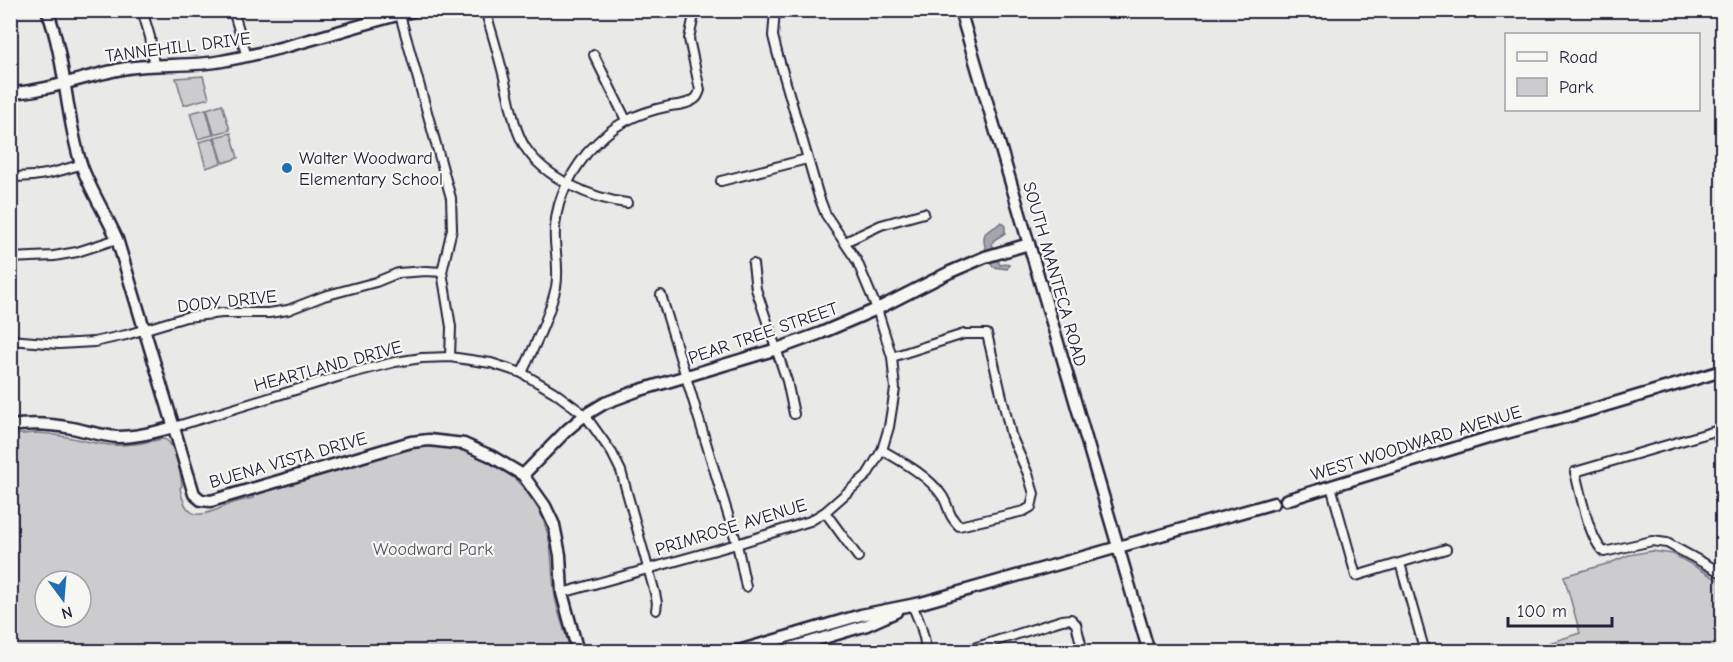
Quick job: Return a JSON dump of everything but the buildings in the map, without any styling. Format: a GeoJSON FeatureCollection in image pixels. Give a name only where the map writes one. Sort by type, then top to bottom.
{"type":"FeatureCollection","features":[{"type":"Feature","properties":{"kind":"street","name":"BUENA VISTA DRIVE"},"geometry":{"type":"LineString","coordinates":[[47,10],[82,164],[91,188],[117,239],[194,494],[198,498],[211,501],[411,442],[444,440],[474,447],[523,475],[539,496],[554,525],[560,555],[561,593],[578,651]]}},
{"type":"Feature","properties":{"kind":"street"},"geometry":{"type":"LineString","coordinates":[[142,10],[150,37],[154,65]]}},
{"type":"Feature","properties":{"kind":"street"},"geometry":{"type":"LineString","coordinates":[[233,10],[247,57]]}},
{"type":"Feature","properties":{"kind":"street","name":"TANNEHILL DRIVE"},"geometry":{"type":"LineString","coordinates":[[10,93],[31,92],[130,67],[193,65],[247,57],[417,10]]}},
{"type":"Feature","properties":{"kind":"street"},"geometry":{"type":"LineString","coordinates":[[485,10],[517,129],[524,145],[540,166],[567,183],[607,201],[627,203]]}},
{"type":"Feature","properties":{"kind":"street"},"geometry":{"type":"LineString","coordinates":[[522,373],[556,287],[558,275],[555,233],[560,196],[589,151],[612,130],[626,120],[682,104],[698,96],[700,90],[689,39],[695,10]]}},
{"type":"Feature","properties":{"kind":"street","name":"PRIMROSE AVENUE"},"geometry":{"type":"LineString","coordinates":[[561,593],[737,544],[810,521],[825,512],[867,475],[882,450],[890,427],[895,389],[892,357],[877,309],[857,261],[826,215],[807,159],[773,36],[775,10]]}},
{"type":"Feature","properties":{"kind":"street","name":"SOUTH MANTECA ROAD"},"geometry":{"type":"LineString","coordinates":[[960,10],[1149,651]]}},
{"type":"Feature","properties":{"kind":"street"},"geometry":{"type":"LineString","coordinates":[[400,15],[451,198],[452,229],[442,273],[451,327],[450,357]]}},
{"type":"Feature","properties":{"kind":"street"},"geometry":{"type":"LineString","coordinates":[[594,56],[626,120]]}},
{"type":"Feature","properties":{"kind":"street"},"geometry":{"type":"LineString","coordinates":[[721,181],[807,159]]}},
{"type":"Feature","properties":{"kind":"street"},"geometry":{"type":"LineString","coordinates":[[10,177],[48,174],[82,164]]}},
{"type":"Feature","properties":{"kind":"street"},"geometry":{"type":"LineString","coordinates":[[845,242],[881,225],[924,213]]}},
{"type":"Feature","properties":{"kind":"street"},"geometry":{"type":"LineString","coordinates":[[10,258],[54,256],[77,252],[117,239]]}},
{"type":"Feature","properties":{"kind":"street","name":"PEAR TREE STREET"},"geometry":{"type":"LineString","coordinates":[[523,475],[585,415],[620,397],[777,349],[821,333],[985,257],[1029,244]]}},
{"type":"Feature","properties":{"kind":"street"},"geometry":{"type":"LineString","coordinates":[[753,264],[756,289],[788,381],[794,414]]}},
{"type":"Feature","properties":{"kind":"street","name":"DODY DRIVE"},"geometry":{"type":"LineString","coordinates":[[10,340],[76,344],[94,342],[186,317],[288,310],[398,273],[426,271],[442,273]]}},
{"type":"Feature","properties":{"kind":"street"},"geometry":{"type":"LineString","coordinates":[[661,295],[737,544],[746,587]]}},
{"type":"Feature","properties":{"kind":"street"},"geometry":{"type":"LineString","coordinates":[[882,450],[919,472],[943,497],[950,517],[959,526],[1024,511],[1031,507],[1034,495],[1028,474],[1011,435],[987,334],[964,334],[892,357]]}},
{"type":"Feature","properties":{"kind":"street","name":"HEARTLAND DRIVE"},"geometry":{"type":"LineString","coordinates":[[10,426],[53,425],[117,437],[152,433],[344,375],[395,362],[450,357],[491,363],[522,373],[585,415],[612,453],[621,471],[655,593],[656,610]]}},
{"type":"Feature","properties":{"kind":"street","name":"WEST WOODWARD AVENUE"},"geometry":{"type":"LineString","coordinates":[[912,605],[1286,500],[1508,432],[1722,371]]}},
{"type":"Feature","properties":{"kind":"street"},"geometry":{"type":"LineString","coordinates":[[1722,451],[1720,430],[1575,472],[1593,536],[1598,547],[1604,552],[1652,541],[1667,543],[1722,573]]}},
{"type":"Feature","properties":{"kind":"street"},"geometry":{"type":"LineString","coordinates":[[1331,486],[1356,576],[1446,549]]}},
{"type":"Feature","properties":{"kind":"street"},"geometry":{"type":"LineString","coordinates":[[825,512],[858,557]]}},
{"type":"Feature","properties":{"kind":"street"},"geometry":{"type":"LineString","coordinates":[[1400,563],[1425,651]]}},
{"type":"Feature","properties":{"kind":"street"},"geometry":{"type":"LineString","coordinates":[[735,651],[861,615],[912,605]]}},
{"type":"Feature","properties":{"kind":"street"},"geometry":{"type":"LineString","coordinates":[[777,651],[867,626],[912,605]]}},
{"type":"Feature","properties":{"kind":"street"},"geometry":{"type":"LineString","coordinates":[[912,605],[926,640],[926,651]]}},
{"type":"Feature","properties":{"kind":"street"},"geometry":{"type":"LineString","coordinates":[[961,651],[1071,619],[1076,624],[1083,651]]}},
{"type":"Feature","properties":{"kind":"green space"},"geometry":{"type":"Polygon","coordinates":[[[203,76],[209,98],[184,105],[176,78],[203,76]]]}},
{"type":"Feature","properties":{"kind":"green space"},"geometry":{"type":"Polygon","coordinates":[[[222,104],[230,130],[214,134],[207,109],[222,104]]]}},
{"type":"Feature","properties":{"kind":"green space"},"geometry":{"type":"Polygon","coordinates":[[[206,109],[213,135],[198,139],[190,113],[206,109]]]}},
{"type":"Feature","properties":{"kind":"green space"},"geometry":{"type":"Polygon","coordinates":[[[231,133],[238,158],[223,163],[215,137],[231,133]]]}},
{"type":"Feature","properties":{"kind":"green space"},"geometry":{"type":"Polygon","coordinates":[[[214,138],[221,163],[206,168],[199,142],[214,138]]]}},
{"type":"Feature","properties":{"kind":"green space","name":"Woodward Park"},"geometry":{"type":"Polygon","coordinates":[[[35,433],[110,445],[167,440],[176,457],[183,499],[190,511],[195,514],[208,513],[232,503],[253,498],[253,495],[411,449],[429,447],[465,451],[498,466],[526,491],[536,506],[547,531],[555,598],[571,651],[11,652],[11,435],[35,433]]]}},
{"type":"Feature","properties":{"kind":"green space"},"geometry":{"type":"Polygon","coordinates":[[[1652,551],[1673,554],[1722,582],[1722,651],[1548,651],[1546,644],[1580,633],[1564,576],[1629,555],[1652,551]]]}},
{"type":"Feature","properties":{"kind":"shaded area"},"geometry":{"type":"Polygon","coordinates":[[[1001,222],[1005,226],[1005,233],[992,244],[1000,265],[1009,265],[1007,269],[993,267],[984,241],[986,233],[1001,222]]]}},
{"type":"Feature","properties":{"kind":"place","name":"Walter Woodward Elementary School"},"geometry":{"type":"Point","coordinates":[287,168]}}]}
